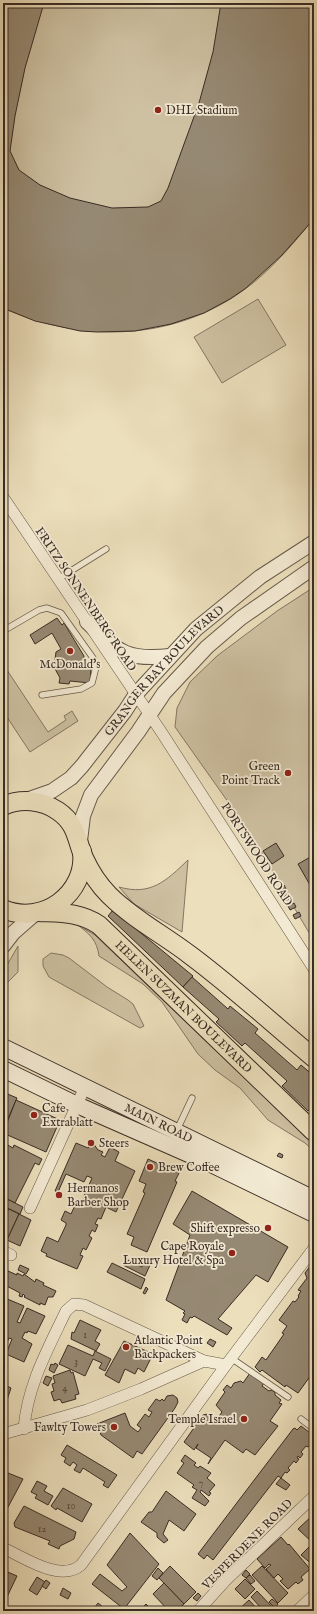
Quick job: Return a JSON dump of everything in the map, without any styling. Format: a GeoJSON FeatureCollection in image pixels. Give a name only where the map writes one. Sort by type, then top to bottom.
{"type":"FeatureCollection","features":[{"type":"Feature","properties":{"kind":"main road"},"geometry":{"type":"LineString","coordinates":[[11,804],[40,803],[57,811],[71,824],[81,845],[85,860],[99,884],[113,899],[191,955],[314,1058]]}},
{"type":"Feature","properties":{"kind":"main road","name":"HELEN SUZMAN BOULEVARD"},"geometry":{"type":"LineString","coordinates":[[38,912],[60,903],[72,890],[81,870],[81,845]]}},
{"type":"Feature","properties":{"kind":"main road","name":"HELEN SUZMAN BOULEVARD"},"geometry":{"type":"LineString","coordinates":[[3,909],[20,913],[72,913],[84,917],[99,925],[314,1132]]}},
{"type":"Feature","properties":{"kind":"main road","name":"MAIN ROAD"},"geometry":{"type":"LineString","coordinates":[[4,1051],[85,1087],[173,1139],[212,1157],[314,1199]]}},
{"type":"Feature","properties":{"kind":"main road","name":"MAIN ROAD"},"geometry":{"type":"LineString","coordinates":[[3,1069],[77,1106],[173,1139]]}},
{"type":"Feature","properties":{"kind":"main road","name":"MAIN ROAD"},"geometry":{"type":"LineString","coordinates":[[212,1157],[314,1214]]}},
{"type":"Feature","properties":{"kind":"street","name":"FRITZ SONNENBERG ROAD"},"geometry":{"type":"LineString","coordinates":[[3,497],[149,714]]}},
{"type":"Feature","properties":{"kind":"street","name":"GRANGER BAY BOULEVARD"},"geometry":{"type":"LineString","coordinates":[[11,804],[47,794],[71,778],[125,711],[136,694],[170,656],[228,602],[260,577],[314,542]]}},
{"type":"Feature","properties":{"kind":"street","name":"GRANGER BAY BOULEVARD"},"geometry":{"type":"LineString","coordinates":[[81,845],[83,816],[91,795],[164,693],[207,647],[241,618],[314,568]]}},
{"type":"Feature","properties":{"kind":"street"},"geometry":{"type":"LineString","coordinates":[[87,622],[113,646],[130,655],[145,658],[170,656]]}},
{"type":"Feature","properties":{"kind":"street","name":"PORTSWOOD ROAD"},"geometry":{"type":"LineString","coordinates":[[149,714],[226,830],[314,969]]}},
{"type":"Feature","properties":{"kind":"street"},"geometry":{"type":"LineString","coordinates":[[3,946],[13,933],[38,912]]}},
{"type":"Feature","properties":{"kind":"street"},"geometry":{"type":"LineString","coordinates":[[30,1208],[85,1087]]}},
{"type":"Feature","properties":{"kind":"street"},"geometry":{"type":"LineString","coordinates":[[3,1548],[53,1571],[69,1572],[80,1565],[229,1361],[314,1248]]}},
{"type":"Feature","properties":{"kind":"street"},"geometry":{"type":"LineString","coordinates":[[24,1429],[26,1412],[34,1380],[66,1311],[74,1304],[84,1305],[204,1361]]}},
{"type":"Feature","properties":{"kind":"street"},"geometry":{"type":"LineString","coordinates":[[3,1434],[87,1410],[141,1389],[204,1361],[229,1361]]}},
{"type":"Feature","properties":{"kind":"street","name":"VESPERDENE ROAD"},"geometry":{"type":"LineString","coordinates":[[198,1611],[226,1580],[314,1496]]}},
{"type":"Feature","properties":{"kind":"street"},"geometry":{"type":"LineString","coordinates":[[297,1611],[314,1595]]}},
{"type":"Feature","properties":{"kind":"lane"},"geometry":{"type":"LineString","coordinates":[[58,579],[106,549]]}},
{"type":"Feature","properties":{"kind":"lane"},"geometry":{"type":"LineString","coordinates":[[3,631],[39,610],[47,608],[61,613],[90,653],[96,668],[92,683],[81,689],[42,696]]}},
{"type":"Feature","properties":{"kind":"lane"},"geometry":{"type":"LineString","coordinates":[[173,1139],[192,1098]]}},
{"type":"Feature","properties":{"kind":"lane"},"geometry":{"type":"LineString","coordinates":[[229,1361],[288,1396]]}},
{"type":"Feature","properties":{"kind":"lane"},"geometry":{"type":"LineString","coordinates":[[301,1419],[314,1429]]}},
{"type":"Feature","properties":{"kind":"shaded area","name":"DHL Stadium"},"geometry":{"type":"Polygon","coordinates":[[[3,3],[314,3],[314,217],[312,221],[284,254],[253,283],[225,302],[195,317],[164,326],[132,331],[100,332],[67,328],[35,320],[3,308],[3,3]]]}},
{"type":"Feature","properties":{"kind":"shaded area"},"geometry":{"type":"Polygon","coordinates":[[[258,299],[286,345],[222,383],[194,337],[258,299]]]}},
{"type":"Feature","properties":{"kind":"shaded area","name":"Green Point Track"},"geometry":{"type":"Polygon","coordinates":[[[314,587],[314,941],[248,830],[175,727],[177,708],[190,682],[217,656],[277,611],[314,587]]]}},
{"type":"Feature","properties":{"kind":"shaded area"},"geometry":{"type":"Polygon","coordinates":[[[3,664],[48,732],[66,720],[64,716],[72,711],[78,721],[30,752],[3,711],[3,664]]]}},
{"type":"Feature","properties":{"kind":"shaded area"},"geometry":{"type":"Polygon","coordinates":[[[188,860],[182,932],[134,904],[119,887],[140,890],[157,885],[188,860]]]}},
{"type":"Feature","properties":{"kind":"shaded area"},"geometry":{"type":"Polygon","coordinates":[[[76,924],[95,935],[314,1145],[314,1151],[305,1143],[268,1120],[240,1088],[215,1070],[198,1054],[162,1002],[143,984],[99,956],[92,937],[76,924]]]}},
{"type":"Feature","properties":{"kind":"shaded area"},"geometry":{"type":"Polygon","coordinates":[[[18,946],[18,972],[3,987],[3,972],[18,946]]]}},
{"type":"Feature","properties":{"kind":"shaded area"},"geometry":{"type":"Polygon","coordinates":[[[51,953],[63,955],[69,958],[107,987],[128,1000],[133,1004],[144,1026],[140,1028],[49,977],[43,966],[43,959],[51,953]]]}},
{"type":"Feature","properties":{"kind":"building","name":"DHL Stadium"},"geometry":{"type":"Polygon","coordinates":[[[3,3],[44,3],[25,68],[15,116],[10,151],[19,170],[40,185],[70,198],[112,208],[148,207],[161,201],[168,188],[199,103],[213,52],[221,3],[314,3],[314,217],[312,221],[282,255],[246,288],[230,299],[204,313],[171,324],[135,331],[80,331],[35,321],[3,308],[3,3]]]}},
{"type":"Feature","properties":{"kind":"building","name":"McDonald's"},"geometry":{"type":"Polygon","coordinates":[[[57,618],[62,625],[64,623],[84,656],[83,666],[91,667],[90,683],[70,681],[69,684],[59,683],[60,678],[54,667],[56,652],[61,649],[52,633],[35,644],[30,635],[57,618]]]}},
{"type":"Feature","properties":{"kind":"building"},"geometry":{"type":"Polygon","coordinates":[[[276,843],[284,856],[272,864],[263,851],[276,843]]]}},
{"type":"Feature","properties":{"kind":"building"},"geometry":{"type":"Polygon","coordinates":[[[314,855],[314,892],[298,864],[314,855]]]}},
{"type":"Feature","properties":{"kind":"building"},"geometry":{"type":"Polygon","coordinates":[[[284,885],[286,889],[280,891],[278,888],[284,885]]]}},
{"type":"Feature","properties":{"kind":"building"},"geometry":{"type":"Polygon","coordinates":[[[289,894],[291,898],[285,901],[283,897],[289,894]]]}},
{"type":"Feature","properties":{"kind":"building"},"geometry":{"type":"Polygon","coordinates":[[[294,903],[296,907],[290,910],[288,906],[294,903]]]}},
{"type":"Feature","properties":{"kind":"building"},"geometry":{"type":"Polygon","coordinates":[[[113,910],[193,976],[183,987],[108,916],[113,910]]]}},
{"type":"Feature","properties":{"kind":"building"},"geometry":{"type":"Polygon","coordinates":[[[299,912],[301,916],[295,919],[293,915],[299,912]]]}},
{"type":"Feature","properties":{"kind":"building"},"geometry":{"type":"Polygon","coordinates":[[[192,977],[228,1009],[230,1006],[258,1029],[255,1033],[297,1070],[301,1065],[314,1076],[314,1105],[308,1111],[282,1086],[287,1081],[245,1043],[242,1046],[216,1022],[219,1019],[183,987],[192,977]]]}},
{"type":"Feature","properties":{"kind":"building"},"geometry":{"type":"Polygon","coordinates":[[[3,1092],[17,1098],[3,1130],[3,1092]]]}},
{"type":"Feature","properties":{"kind":"building"},"geometry":{"type":"Polygon","coordinates":[[[16,1100],[60,1120],[46,1152],[3,1133],[16,1100]]]}},
{"type":"Feature","properties":{"kind":"building"},"geometry":{"type":"Polygon","coordinates":[[[76,1143],[88,1148],[93,1143],[98,1150],[103,1152],[101,1155],[105,1157],[110,1147],[119,1152],[115,1161],[135,1171],[116,1212],[106,1207],[101,1219],[98,1218],[95,1224],[98,1225],[95,1232],[92,1230],[89,1236],[92,1238],[86,1250],[83,1248],[80,1255],[83,1256],[77,1269],[46,1256],[47,1254],[41,1251],[47,1237],[58,1242],[66,1225],[66,1223],[61,1220],[65,1211],[71,1214],[77,1201],[81,1203],[92,1178],[87,1176],[84,1182],[66,1174],[58,1192],[55,1191],[76,1143]]]}},
{"type":"Feature","properties":{"kind":"building"},"geometry":{"type":"Polygon","coordinates":[[[6,1144],[13,1148],[14,1145],[42,1159],[39,1165],[35,1163],[15,1203],[3,1197],[3,1150],[6,1144]]]}},
{"type":"Feature","properties":{"kind":"building"},"geometry":{"type":"Polygon","coordinates":[[[279,1153],[283,1155],[282,1158],[277,1156],[279,1153]]]}},
{"type":"Feature","properties":{"kind":"building"},"geometry":{"type":"Polygon","coordinates":[[[148,1159],[179,1173],[175,1181],[177,1182],[147,1252],[131,1245],[134,1237],[127,1234],[145,1193],[143,1192],[146,1184],[139,1181],[148,1159]]]}},
{"type":"Feature","properties":{"kind":"building"},"geometry":{"type":"Polygon","coordinates":[[[192,1191],[288,1247],[268,1282],[256,1275],[218,1319],[232,1328],[227,1335],[194,1316],[192,1318],[190,1317],[187,1323],[182,1320],[185,1314],[183,1313],[185,1311],[166,1300],[190,1235],[173,1224],[192,1191]]]}},
{"type":"Feature","properties":{"kind":"building"},"geometry":{"type":"Polygon","coordinates":[[[3,1197],[23,1207],[20,1214],[3,1206],[3,1197]]]}},
{"type":"Feature","properties":{"kind":"building"},"geometry":{"type":"Polygon","coordinates":[[[3,1206],[7,1208],[3,1218],[3,1206]]]}},
{"type":"Feature","properties":{"kind":"building"},"geometry":{"type":"Polygon","coordinates":[[[9,1209],[19,1214],[7,1240],[3,1238],[3,1218],[9,1209]]]}},
{"type":"Feature","properties":{"kind":"building"},"geometry":{"type":"Polygon","coordinates":[[[19,1214],[31,1220],[20,1246],[7,1240],[19,1214]]]}},
{"type":"Feature","properties":{"kind":"building"},"geometry":{"type":"Polygon","coordinates":[[[126,1259],[142,1267],[144,1262],[150,1265],[145,1276],[123,1265],[126,1259]]]}},
{"type":"Feature","properties":{"kind":"building"},"geometry":{"type":"Polygon","coordinates":[[[314,1261],[314,1371],[298,1393],[286,1385],[285,1387],[262,1370],[260,1372],[255,1367],[262,1357],[266,1360],[284,1334],[282,1333],[287,1326],[279,1320],[293,1301],[295,1302],[299,1297],[298,1296],[301,1291],[298,1290],[307,1278],[305,1273],[314,1261]]]}},
{"type":"Feature","properties":{"kind":"building"},"geometry":{"type":"Polygon","coordinates":[[[112,1263],[145,1279],[141,1289],[107,1272],[112,1263]]]}},
{"type":"Feature","properties":{"kind":"building"},"geometry":{"type":"Polygon","coordinates":[[[20,1265],[29,1269],[26,1274],[18,1270],[20,1265]]]}},
{"type":"Feature","properties":{"kind":"building"},"geometry":{"type":"Polygon","coordinates":[[[8,1271],[17,1275],[17,1273],[23,1276],[24,1274],[35,1282],[36,1279],[44,1283],[43,1285],[56,1291],[53,1297],[48,1297],[45,1305],[40,1303],[40,1305],[24,1297],[25,1296],[23,1294],[22,1297],[19,1296],[20,1293],[3,1284],[8,1271]]]}},
{"type":"Feature","properties":{"kind":"building"},"geometry":{"type":"Polygon","coordinates":[[[146,1287],[148,1289],[145,1294],[143,1293],[146,1287]]]}},
{"type":"Feature","properties":{"kind":"building"},"geometry":{"type":"Polygon","coordinates":[[[5,1298],[24,1306],[17,1322],[20,1323],[27,1308],[45,1316],[36,1334],[28,1331],[27,1333],[25,1332],[22,1338],[32,1344],[24,1362],[6,1354],[12,1339],[9,1338],[3,1352],[3,1304],[5,1298]]]}},
{"type":"Feature","properties":{"kind":"building"},"geometry":{"type":"Polygon","coordinates":[[[80,1320],[101,1330],[95,1341],[100,1344],[96,1351],[71,1339],[72,1332],[74,1333],[80,1320]]]}},
{"type":"Feature","properties":{"kind":"building"},"geometry":{"type":"Polygon","coordinates":[[[210,1339],[216,1342],[213,1347],[207,1343],[210,1339]]]}},
{"type":"Feature","properties":{"kind":"building"},"geometry":{"type":"Polygon","coordinates":[[[124,1341],[153,1354],[144,1372],[138,1368],[135,1374],[125,1369],[119,1383],[105,1375],[124,1341]]]}},
{"type":"Feature","properties":{"kind":"building"},"geometry":{"type":"Polygon","coordinates":[[[68,1345],[93,1356],[95,1351],[111,1359],[105,1371],[99,1368],[102,1363],[93,1359],[85,1376],[59,1364],[68,1345]]]}},
{"type":"Feature","properties":{"kind":"building"},"geometry":{"type":"Polygon","coordinates":[[[55,1363],[58,1365],[54,1373],[49,1370],[51,1364],[54,1365],[55,1363]]]}},
{"type":"Feature","properties":{"kind":"building"},"geometry":{"type":"Polygon","coordinates":[[[70,1370],[71,1373],[73,1372],[79,1394],[75,1395],[76,1399],[62,1403],[60,1399],[54,1401],[51,1392],[54,1391],[52,1384],[55,1383],[53,1376],[70,1370]]]}},
{"type":"Feature","properties":{"kind":"building","name":"Temple Israel"},"geometry":{"type":"Polygon","coordinates":[[[250,1373],[264,1383],[262,1386],[269,1391],[271,1390],[275,1392],[275,1395],[281,1400],[279,1403],[282,1404],[270,1421],[278,1426],[255,1455],[246,1449],[243,1453],[225,1440],[208,1464],[211,1458],[196,1448],[198,1444],[194,1450],[184,1442],[203,1415],[208,1414],[212,1417],[213,1425],[222,1412],[216,1405],[225,1392],[223,1390],[227,1385],[231,1388],[234,1383],[241,1381],[243,1383],[250,1373]]]}},
{"type":"Feature","properties":{"kind":"building"},"geometry":{"type":"Polygon","coordinates":[[[46,1376],[52,1378],[48,1386],[43,1383],[46,1376]]]}},
{"type":"Feature","properties":{"kind":"building"},"geometry":{"type":"Polygon","coordinates":[[[3,1384],[11,1388],[3,1412],[3,1384]]]}},
{"type":"Feature","properties":{"kind":"building","name":"Fawlty Towers"},"geometry":{"type":"Polygon","coordinates":[[[173,1395],[177,1398],[178,1402],[175,1408],[142,1454],[137,1451],[133,1458],[101,1435],[97,1424],[125,1413],[130,1426],[138,1432],[141,1428],[137,1425],[145,1414],[149,1417],[152,1412],[148,1410],[156,1399],[160,1401],[162,1399],[164,1401],[167,1396],[173,1395]]]}},
{"type":"Feature","properties":{"kind":"building"},"geometry":{"type":"Polygon","coordinates":[[[301,1426],[314,1436],[309,1442],[311,1444],[308,1447],[306,1446],[301,1452],[303,1454],[300,1458],[298,1456],[297,1458],[299,1459],[296,1463],[294,1461],[288,1468],[290,1470],[287,1473],[285,1472],[281,1478],[278,1476],[213,1560],[207,1555],[204,1559],[198,1554],[293,1429],[295,1428],[297,1430],[301,1426]]]}},
{"type":"Feature","properties":{"kind":"building"},"geometry":{"type":"Polygon","coordinates":[[[67,1445],[117,1475],[108,1488],[103,1485],[105,1482],[83,1468],[80,1473],[74,1470],[77,1465],[73,1462],[70,1466],[64,1462],[66,1458],[61,1455],[67,1445]]]}},
{"type":"Feature","properties":{"kind":"building"},"geometry":{"type":"Polygon","coordinates":[[[185,1455],[196,1463],[194,1465],[198,1468],[200,1466],[211,1473],[207,1478],[215,1485],[209,1492],[211,1493],[209,1496],[201,1490],[200,1492],[209,1501],[205,1506],[192,1498],[197,1490],[192,1487],[194,1485],[177,1473],[184,1463],[181,1461],[185,1455]]]}},
{"type":"Feature","properties":{"kind":"building"},"geometry":{"type":"Polygon","coordinates":[[[3,1471],[23,1479],[7,1509],[3,1507],[3,1471]]]}},
{"type":"Feature","properties":{"kind":"building"},"geometry":{"type":"Polygon","coordinates":[[[281,1478],[290,1485],[286,1490],[276,1484],[281,1478]]]}},
{"type":"Feature","properties":{"kind":"building"},"geometry":{"type":"Polygon","coordinates":[[[37,1481],[47,1486],[44,1491],[53,1496],[48,1505],[35,1498],[37,1495],[31,1492],[37,1481]]]}},
{"type":"Feature","properties":{"kind":"building"},"geometry":{"type":"Polygon","coordinates":[[[63,1488],[92,1504],[82,1522],[57,1508],[56,1510],[51,1506],[63,1488]]]}},
{"type":"Feature","properties":{"kind":"building"},"geometry":{"type":"Polygon","coordinates":[[[166,1491],[196,1514],[184,1531],[169,1520],[163,1534],[168,1540],[164,1543],[157,1537],[157,1533],[141,1522],[149,1512],[152,1512],[166,1491]]]}},
{"type":"Feature","properties":{"kind":"building"},"geometry":{"type":"Polygon","coordinates":[[[24,1506],[76,1532],[74,1539],[60,1546],[59,1549],[48,1544],[50,1541],[15,1527],[14,1523],[24,1506]]]}},
{"type":"Feature","properties":{"kind":"building"},"geometry":{"type":"Polygon","coordinates":[[[314,1514],[314,1566],[301,1555],[313,1543],[298,1529],[314,1514]]]}},
{"type":"Feature","properties":{"kind":"building"},"geometry":{"type":"Polygon","coordinates":[[[130,1533],[159,1564],[124,1609],[92,1584],[100,1574],[122,1591],[127,1587],[107,1565],[130,1533]]]}},
{"type":"Feature","properties":{"kind":"building"},"geometry":{"type":"Polygon","coordinates":[[[281,1537],[288,1545],[289,1544],[310,1569],[301,1577],[303,1580],[298,1584],[296,1582],[288,1589],[280,1581],[283,1579],[278,1574],[274,1578],[266,1569],[271,1565],[269,1564],[265,1568],[257,1559],[281,1537]]]}},
{"type":"Feature","properties":{"kind":"building"},"geometry":{"type":"Polygon","coordinates":[[[170,1566],[196,1592],[184,1604],[159,1578],[170,1566]]]}},
{"type":"Feature","properties":{"kind":"building"},"geometry":{"type":"Polygon","coordinates":[[[262,1566],[288,1593],[278,1603],[252,1575],[262,1566]]]}},
{"type":"Feature","properties":{"kind":"building"},"geometry":{"type":"Polygon","coordinates":[[[158,1568],[163,1573],[157,1580],[152,1576],[158,1568]]]}},
{"type":"Feature","properties":{"kind":"building"},"geometry":{"type":"Polygon","coordinates":[[[3,1570],[17,1576],[6,1599],[3,1598],[3,1570]]]}},
{"type":"Feature","properties":{"kind":"building"},"geometry":{"type":"Polygon","coordinates":[[[246,1570],[250,1574],[246,1578],[242,1575],[246,1570]]]}},
{"type":"Feature","properties":{"kind":"building"},"geometry":{"type":"Polygon","coordinates":[[[250,1575],[255,1581],[251,1584],[246,1578],[250,1575]]]}},
{"type":"Feature","properties":{"kind":"building"},"geometry":{"type":"Polygon","coordinates":[[[37,1577],[45,1582],[37,1595],[29,1590],[37,1577]]]}},
{"type":"Feature","properties":{"kind":"building"},"geometry":{"type":"Polygon","coordinates":[[[245,1579],[255,1589],[245,1599],[235,1589],[245,1579]]]}},
{"type":"Feature","properties":{"kind":"building"},"geometry":{"type":"Polygon","coordinates":[[[46,1580],[50,1583],[46,1589],[42,1586],[46,1580]]]}},
{"type":"Feature","properties":{"kind":"building"},"geometry":{"type":"Polygon","coordinates":[[[164,1583],[184,1604],[176,1611],[169,1611],[153,1594],[164,1583]]]}},
{"type":"Feature","properties":{"kind":"building"},"geometry":{"type":"Polygon","coordinates":[[[63,1588],[71,1593],[68,1599],[60,1595],[63,1588]]]}},
{"type":"Feature","properties":{"kind":"building"},"geometry":{"type":"Polygon","coordinates":[[[257,1591],[276,1611],[259,1611],[261,1608],[251,1597],[257,1591]]]}},
{"type":"Feature","properties":{"kind":"building"},"geometry":{"type":"Polygon","coordinates":[[[198,1593],[201,1596],[197,1601],[193,1598],[198,1593]]]}},
{"type":"Feature","properties":{"kind":"building"},"geometry":{"type":"Polygon","coordinates":[[[272,1599],[278,1604],[275,1608],[269,1602],[272,1599]]]}},
{"type":"Feature","properties":{"kind":"building"},"geometry":{"type":"Polygon","coordinates":[[[249,1600],[259,1611],[237,1611],[249,1600]]]}},
{"type":"Feature","properties":{"kind":"building"},"geometry":{"type":"Polygon","coordinates":[[[98,1603],[108,1611],[92,1611],[98,1603]]]}},
{"type":"Feature","properties":{"kind":"building"},"geometry":{"type":"Polygon","coordinates":[[[146,1604],[153,1611],[139,1611],[146,1604]]]}},
{"type":"Feature","properties":{"kind":"place","name":"DHL Stadium"},"geometry":{"type":"Point","coordinates":[158,110]}},
{"type":"Feature","properties":{"kind":"place","name":"McDonald's"},"geometry":{"type":"Point","coordinates":[70,651]}},
{"type":"Feature","properties":{"kind":"place","name":"Green Point Track"},"geometry":{"type":"Point","coordinates":[288,773]}},
{"type":"Feature","properties":{"kind":"place","name":"Cafe Extrablatt"},"geometry":{"type":"Point","coordinates":[34,1115]}},
{"type":"Feature","properties":{"kind":"place","name":"Steers"},"geometry":{"type":"Point","coordinates":[91,1143]}},
{"type":"Feature","properties":{"kind":"place","name":"Brew Coffee"},"geometry":{"type":"Point","coordinates":[150,1167]}},
{"type":"Feature","properties":{"kind":"place","name":"Hermanos Barber Shop"},"geometry":{"type":"Point","coordinates":[59,1195]}},
{"type":"Feature","properties":{"kind":"place","name":"Shift expresso"},"geometry":{"type":"Point","coordinates":[268,1228]}},
{"type":"Feature","properties":{"kind":"place","name":"Cape Royale Luxury Hotel & Spa"},"geometry":{"type":"Point","coordinates":[232,1253]}},
{"type":"Feature","properties":{"kind":"place","name":"Atlantic Point Backpackers"},"geometry":{"type":"Point","coordinates":[126,1347]}},
{"type":"Feature","properties":{"kind":"place","name":"Temple Israel"},"geometry":{"type":"Point","coordinates":[244,1419]}},
{"type":"Feature","properties":{"kind":"place","name":"Fawlty Towers"},"geometry":{"type":"Point","coordinates":[114,1427]}}]}
